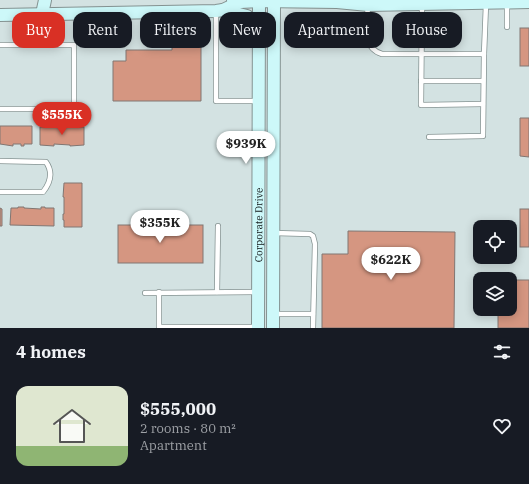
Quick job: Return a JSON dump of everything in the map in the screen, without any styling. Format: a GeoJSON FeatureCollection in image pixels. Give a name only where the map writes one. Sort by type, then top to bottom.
{"type":"FeatureCollection","features":[{"type":"Feature","properties":{"kind":"street"},"geometry":{"type":"LineString","coordinates":[[42,12],[45,0]]}},
{"type":"Feature","properties":{"kind":"street"},"geometry":{"type":"LineString","coordinates":[[220,11],[236,1],[368,2],[422,5],[529,1]]}},
{"type":"Feature","properties":{"kind":"street","name":"Corporate Drive"},"geometry":{"type":"LineString","coordinates":[[259,1],[259,12]]}},
{"type":"Feature","properties":{"kind":"street","name":"Corporate Drive"},"geometry":{"type":"LineString","coordinates":[[272,328],[274,2]]}},
{"type":"Feature","properties":{"kind":"street"},"geometry":{"type":"LineString","coordinates":[[65,14],[225,12]]}},
{"type":"Feature","properties":{"kind":"street"},"geometry":{"type":"LineString","coordinates":[[0,15],[12,15]]}},
{"type":"Feature","properties":{"kind":"street","name":"Corporate Drive"},"geometry":{"type":"LineString","coordinates":[[258,328],[259,48]]}},
{"type":"Feature","properties":{"kind":"lane"},"geometry":{"type":"LineString","coordinates":[[368,2],[367,39],[373,49],[382,54],[484,54]]}},
{"type":"Feature","properties":{"kind":"lane"},"geometry":{"type":"LineString","coordinates":[[428,138],[482,136],[486,2]]}},
{"type":"Feature","properties":{"kind":"lane"},"geometry":{"type":"LineString","coordinates":[[507,2],[507,27]]}},
{"type":"Feature","properties":{"kind":"lane"},"geometry":{"type":"LineString","coordinates":[[422,5],[421,105],[483,104]]}},
{"type":"Feature","properties":{"kind":"lane"},"geometry":{"type":"LineString","coordinates":[[220,11],[216,101],[259,101]]}},
{"type":"Feature","properties":{"kind":"lane"},"geometry":{"type":"LineString","coordinates":[[0,109],[74,109],[74,45],[65,45]]}},
{"type":"Feature","properties":{"kind":"lane"},"geometry":{"type":"LineString","coordinates":[[0,46],[12,46]]}},
{"type":"Feature","properties":{"kind":"lane"},"geometry":{"type":"LineString","coordinates":[[421,81],[483,81]]}},
{"type":"Feature","properties":{"kind":"lane"},"geometry":{"type":"LineString","coordinates":[[0,161],[46,162],[51,174],[50,181],[43,192],[0,192]]}},
{"type":"Feature","properties":{"kind":"lane"},"geometry":{"type":"LineString","coordinates":[[217,292],[218,226]]}},
{"type":"Feature","properties":{"kind":"lane"},"geometry":{"type":"LineString","coordinates":[[272,233],[310,234],[313,236],[315,244],[313,328]]}},
{"type":"Feature","properties":{"kind":"lane"},"geometry":{"type":"LineString","coordinates":[[145,292],[258,292]]}},
{"type":"Feature","properties":{"kind":"lane"},"geometry":{"type":"LineString","coordinates":[[159,292],[158,327],[258,328]]}},
{"type":"Feature","properties":{"kind":"lane"},"geometry":{"type":"LineString","coordinates":[[273,314],[313,314]]}},
{"type":"Feature","properties":{"kind":"building"},"geometry":{"type":"Polygon","coordinates":[[[520,28],[529,28],[529,66],[520,66],[520,28]]]}},
{"type":"Feature","properties":{"kind":"building"},"geometry":{"type":"Polygon","coordinates":[[[172,48],[201,48],[201,101],[113,101],[113,61],[126,61],[126,50],[172,50],[172,48]]]}},
{"type":"Feature","properties":{"kind":"building"},"geometry":{"type":"Polygon","coordinates":[[[520,118],[529,118],[529,157],[520,156],[520,118]]]}},
{"type":"Feature","properties":{"kind":"building"},"geometry":{"type":"Polygon","coordinates":[[[0,126],[32,126],[32,144],[24,144],[24,146],[21,146],[21,144],[13,144],[13,146],[0,144],[0,126]]]}},
{"type":"Feature","properties":{"kind":"building"},"geometry":{"type":"Polygon","coordinates":[[[40,127],[84,127],[84,145],[40,145],[40,127]]]}},
{"type":"Feature","properties":{"kind":"building"},"geometry":{"type":"Polygon","coordinates":[[[64,183],[82,183],[82,227],[64,227],[64,183]]]}},
{"type":"Feature","properties":{"kind":"building"},"geometry":{"type":"Polygon","coordinates":[[[18,207],[41,209],[41,207],[54,208],[54,226],[10,225],[11,208],[18,207]]]}},
{"type":"Feature","properties":{"kind":"building"},"geometry":{"type":"Polygon","coordinates":[[[0,208],[2,209],[2,226],[0,226],[0,208]]]}},
{"type":"Feature","properties":{"kind":"building"},"geometry":{"type":"Polygon","coordinates":[[[520,209],[529,209],[529,247],[520,247],[520,209]]]}},
{"type":"Feature","properties":{"kind":"building"},"geometry":{"type":"Polygon","coordinates":[[[118,225],[203,225],[203,263],[118,263],[118,225]]]}},
{"type":"Feature","properties":{"kind":"building"},"geometry":{"type":"Polygon","coordinates":[[[348,231],[455,232],[454,328],[322,328],[322,254],[348,254],[348,231]]]}},
{"type":"Feature","properties":{"kind":"building"},"geometry":{"type":"Polygon","coordinates":[[[517,280],[529,280],[529,328],[498,328],[498,316],[517,316],[517,280]]]}}]}
